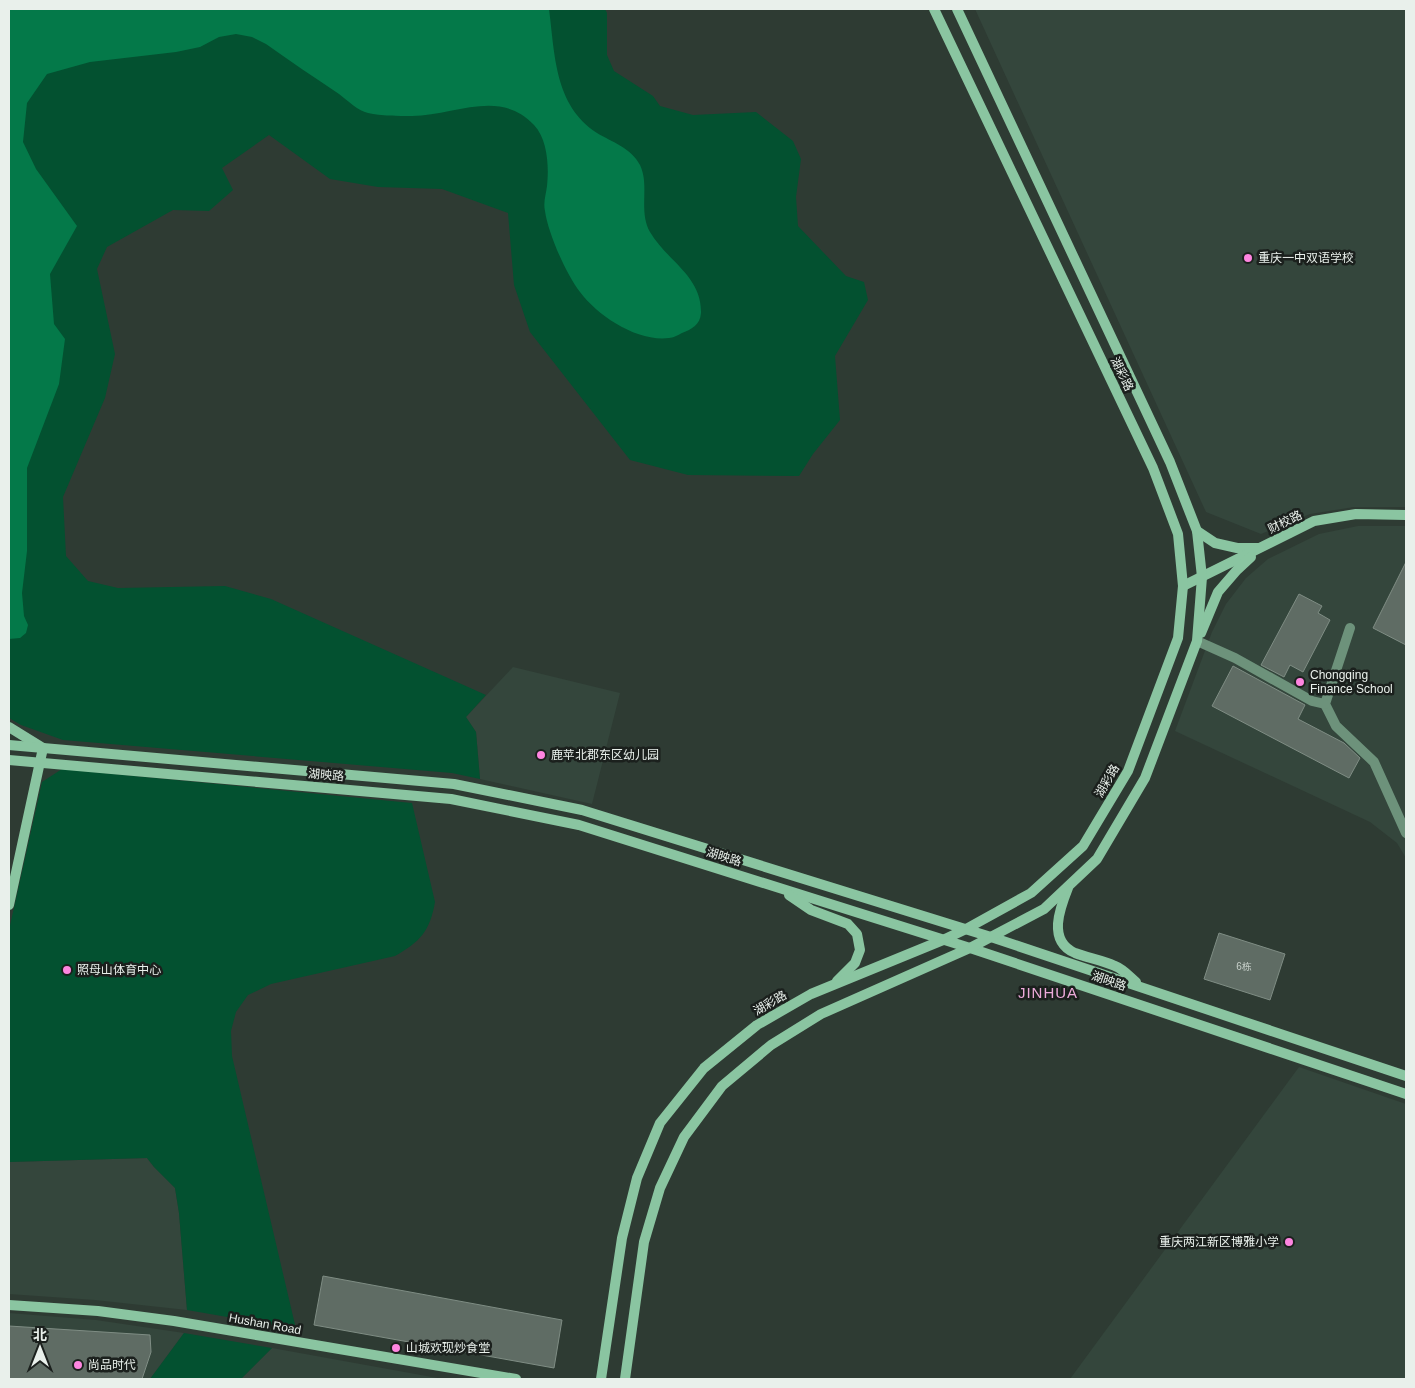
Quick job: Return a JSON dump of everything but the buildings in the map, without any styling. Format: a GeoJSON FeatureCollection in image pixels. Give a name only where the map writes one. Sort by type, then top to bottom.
{"type":"FeatureCollection","features":[{"type":"Feature","properties":{"kind":"main road","name":"湖彩路"},"geometry":{"type":"LineString","coordinates":[[601,1379],[622,1238],[637,1178],[660,1123],[704,1068],[749,1031],[811,994],[943,940],[1031,893],[1083,846],[1128,770],[1178,638],[1183,586],[1178,534],[1153,468],[934,9]]}},
{"type":"Feature","properties":{"kind":"main road","name":"湖彩路"},"geometry":{"type":"LineString","coordinates":[[625,1379],[644,1242],[660,1188],[684,1137],[722,1086],[771,1044],[821,1014],[970,948],[1044,909],[1069,886],[1097,859],[1145,778],[1197,641],[1202,577],[1197,531],[1170,462],[957,9]]}},
{"type":"Feature","properties":{"kind":"main road","name":"财校路"},"geometry":{"type":"LineString","coordinates":[[1183,586],[1314,522],[1356,514],[1406,515]]}},
{"type":"Feature","properties":{"kind":"main road"},"geometry":{"type":"LineString","coordinates":[[1197,531],[1215,543],[1237,548],[1261,548]]}},
{"type":"Feature","properties":{"kind":"main road"},"geometry":{"type":"LineString","coordinates":[[1197,641],[1218,592],[1237,570],[1261,548]]}},
{"type":"Feature","properties":{"kind":"main road"},"geometry":{"type":"LineString","coordinates":[[9,727],[44,748],[9,905]]}},
{"type":"Feature","properties":{"kind":"main road","name":"湖映路"},"geometry":{"type":"LineString","coordinates":[[9,746],[454,784],[582,810],[991,937],[1406,1076]]}},
{"type":"Feature","properties":{"kind":"main road","name":"湖映路"},"geometry":{"type":"LineString","coordinates":[[9,760],[451,799],[579,825],[970,948],[1406,1094]]}},
{"type":"Feature","properties":{"kind":"main road"},"geometry":{"type":"LineString","coordinates":[[1069,886],[1058,914],[1058,928],[1062,942],[1073,952],[1116,966],[1143,988]]}},
{"type":"Feature","properties":{"kind":"main road"},"geometry":{"type":"LineString","coordinates":[[778,887],[811,910],[848,924],[858,934],[860,950],[855,963],[833,985]]}},
{"type":"Feature","properties":{"kind":"main road","name":"Hushan Road"},"geometry":{"type":"LineString","coordinates":[[9,1305],[98,1311],[174,1321],[516,1379]]}},
{"type":"Feature","properties":{"kind":"street"},"geometry":{"type":"LineString","coordinates":[[1350,628],[1325,704],[1336,726],[1374,762],[1406,833]]}},
{"type":"Feature","properties":{"kind":"street"},"geometry":{"type":"LineString","coordinates":[[1197,641],[1235,658],[1312,702],[1325,704]]}},
{"type":"Feature","properties":{"kind":"shaded area"},"geometry":{"type":"Polygon","coordinates":[[[9,9],[605,9],[607,13],[607,55],[614,71],[653,96],[660,106],[693,115],[756,112],[793,141],[801,159],[796,197],[798,226],[846,276],[864,282],[868,300],[835,356],[840,420],[813,454],[799,476],[688,475],[630,460],[530,332],[514,285],[508,213],[442,189],[378,187],[330,179],[269,135],[222,168],[233,190],[209,211],[173,210],[107,247],[97,269],[115,354],[105,398],[63,497],[66,556],[88,581],[118,588],[225,586],[271,599],[486,695],[466,717],[476,732],[480,779],[452,773],[63,740],[21,725],[9,718],[9,9]]]}},
{"type":"Feature","properties":{"kind":"shaded area"},"geometry":{"type":"Polygon","coordinates":[[[9,9],[549,9],[555,61],[564,93],[572,108],[583,121],[597,133],[632,154],[640,165],[644,181],[645,215],[650,232],[665,252],[690,279],[696,289],[700,300],[701,313],[699,321],[692,328],[671,338],[644,336],[619,326],[588,301],[580,292],[564,264],[547,220],[544,205],[548,179],[547,162],[542,138],[534,125],[521,114],[506,108],[492,106],[476,107],[412,116],[364,112],[266,44],[252,37],[236,34],[219,37],[200,47],[176,52],[90,62],[47,74],[27,103],[23,142],[36,169],[77,226],[50,274],[54,324],[65,339],[59,384],[27,468],[27,551],[22,593],[24,616],[28,625],[26,633],[20,638],[9,639],[9,9]]]}},
{"type":"Feature","properties":{"kind":"shaded area","name":"重庆一中双语学校"},"geometry":{"type":"Polygon","coordinates":[[[975,9],[1406,9],[1406,507],[1354,507],[1310,514],[1261,534],[1206,512],[975,9]]]}},
{"type":"Feature","properties":{"kind":"shaded area","name":"Chongqing Finance School"},"geometry":{"type":"Polygon","coordinates":[[[1358,526],[1406,526],[1406,858],[1397,843],[1370,822],[1175,731],[1212,632],[1226,604],[1246,578],[1268,559],[1319,534],[1358,526]]]}},
{"type":"Feature","properties":{"kind":"shaded area","name":"鹿苹北郡东区幼儿园"},"geometry":{"type":"Polygon","coordinates":[[[513,667],[620,693],[592,804],[480,779],[476,732],[466,717],[513,667]]]}},
{"type":"Feature","properties":{"kind":"shaded area"},"geometry":{"type":"Polygon","coordinates":[[[62,769],[412,803],[435,902],[430,921],[422,935],[411,946],[395,956],[271,984],[248,995],[236,1012],[231,1031],[232,1056],[296,1329],[187,1310],[179,1213],[175,1188],[147,1158],[9,1162],[9,930],[42,782],[62,769]]]}},
{"type":"Feature","properties":{"kind":"shaded area","name":"重庆两江新区博雅小学"},"geometry":{"type":"Polygon","coordinates":[[[1299,1067],[1406,1104],[1406,1379],[1070,1379],[1299,1067]]]}},
{"type":"Feature","properties":{"kind":"shaded area"},"geometry":{"type":"Polygon","coordinates":[[[147,1158],[175,1188],[179,1213],[187,1310],[95,1300],[9,1294],[9,1162],[147,1158]]]}},
{"type":"Feature","properties":{"kind":"shaded area","name":"尚品时代"},"geometry":{"type":"Polygon","coordinates":[[[9,1313],[96,1320],[184,1333],[150,1379],[9,1379],[9,1313]]]}},
{"type":"Feature","properties":{"kind":"shaded area"},"geometry":{"type":"Polygon","coordinates":[[[184,1333],[272,1348],[241,1379],[150,1379],[184,1333]]]}},
{"type":"Feature","properties":{"kind":"shaded area"},"geometry":{"type":"Polygon","coordinates":[[[272,1348],[443,1379],[241,1379],[272,1348]]]}},
{"type":"Feature","properties":{"kind":"place","name":"重庆一中双语学校"},"geometry":{"type":"Point","coordinates":[1248,258]}},
{"type":"Feature","properties":{"kind":"place","name":"Chongqing Finance School"},"geometry":{"type":"Point","coordinates":[1300,682]}},
{"type":"Feature","properties":{"kind":"place","name":"鹿苹北郡东区幼儿园"},"geometry":{"type":"Point","coordinates":[541,755]}},
{"type":"Feature","properties":{"kind":"place","name":"照母山体育中心"},"geometry":{"type":"Point","coordinates":[67,970]}},
{"type":"Feature","properties":{"kind":"place","name":"重庆两江新区博雅小学"},"geometry":{"type":"Point","coordinates":[1289,1242]}},
{"type":"Feature","properties":{"kind":"place","name":"山城欢现炒食堂"},"geometry":{"type":"Point","coordinates":[396,1348]}},
{"type":"Feature","properties":{"kind":"place","name":"尚品时代"},"geometry":{"type":"Point","coordinates":[78,1365]}},
{"type":"Feature","properties":{"kind":"district","name":"JINHUA"},"geometry":{"type":"Point","coordinates":[1048,992]}}]}
